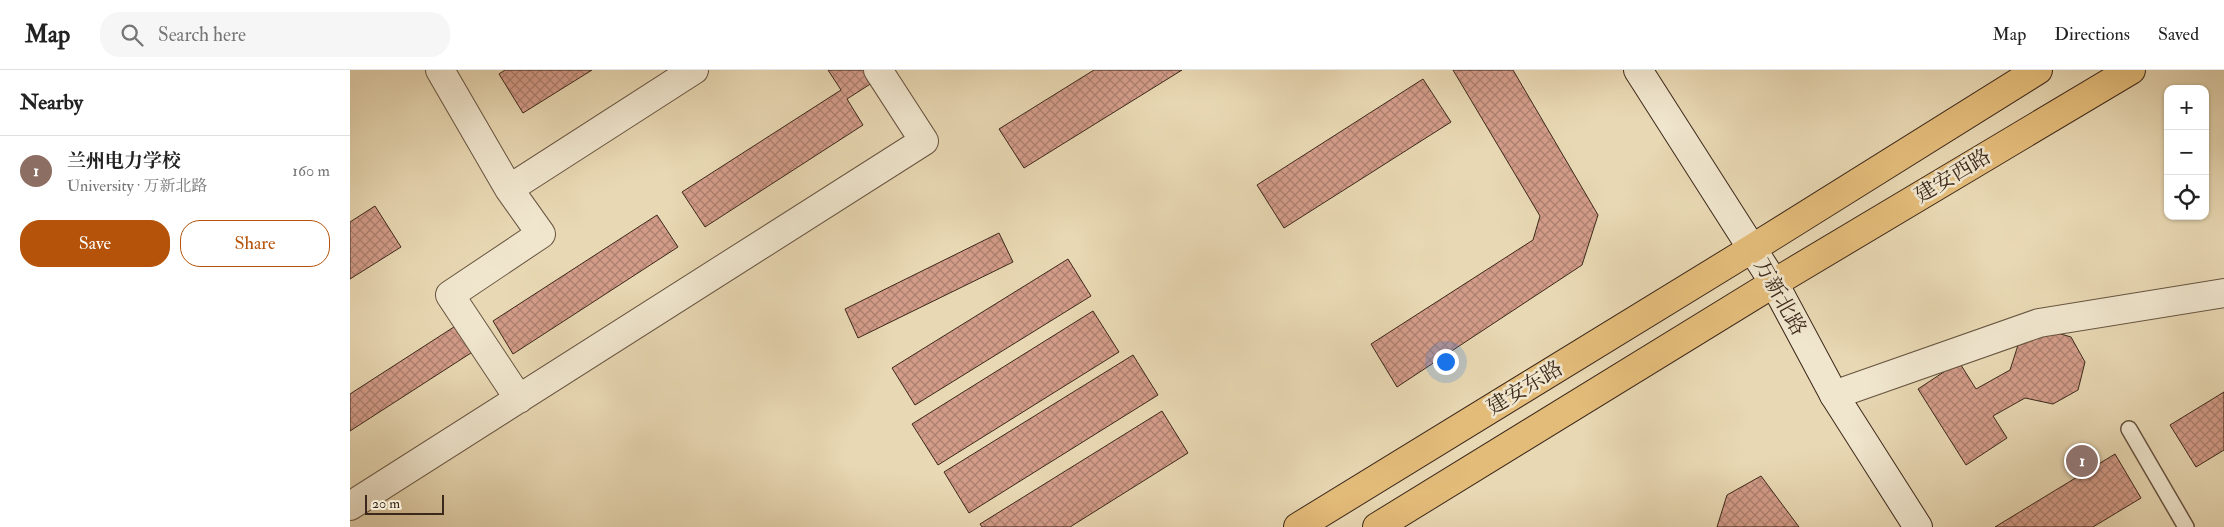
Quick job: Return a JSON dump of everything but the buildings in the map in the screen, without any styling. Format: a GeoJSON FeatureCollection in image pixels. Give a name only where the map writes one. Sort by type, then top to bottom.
{"type":"FeatureCollection","features":[{"type":"Feature","properties":{"kind":"main road","name":"建安西路"},"geometry":{"type":"LineString","coordinates":[[1753,248],[2038,70]]}},
{"type":"Feature","properties":{"kind":"main road","name":"建安西路"},"geometry":{"type":"LineString","coordinates":[[1774,283],[2131,70]]}},
{"type":"Feature","properties":{"kind":"main road","name":"建安东路"},"geometry":{"type":"LineString","coordinates":[[1298,527],[1753,248]]}},
{"type":"Feature","properties":{"kind":"main road","name":"建安东路"},"geometry":{"type":"LineString","coordinates":[[1377,527],[1774,283]]}},
{"type":"Feature","properties":{"kind":"street"},"geometry":{"type":"LineString","coordinates":[[440,70],[509,189],[541,234],[450,295],[519,399]]}},
{"type":"Feature","properties":{"kind":"street"},"geometry":{"type":"LineString","coordinates":[[509,189],[694,70]]}},
{"type":"Feature","properties":{"kind":"street"},"geometry":{"type":"LineString","coordinates":[[350,506],[924,141],[878,70]]}},
{"type":"Feature","properties":{"kind":"street","name":"万新北路"},"geometry":{"type":"LineString","coordinates":[[1638,70],[1753,248],[1774,283],[1834,395],[1918,527]]}},
{"type":"Feature","properties":{"kind":"street"},"geometry":{"type":"LineString","coordinates":[[1834,395],[2039,323],[2224,293]]}},
{"type":"Feature","properties":{"kind":"lane"},"geometry":{"type":"LineString","coordinates":[[2129,429],[2186,527]]}},
{"type":"Feature","properties":{"kind":"place","name":"兰州电力学校"},"geometry":{"type":"Point","coordinates":[2082,461]}}]}
